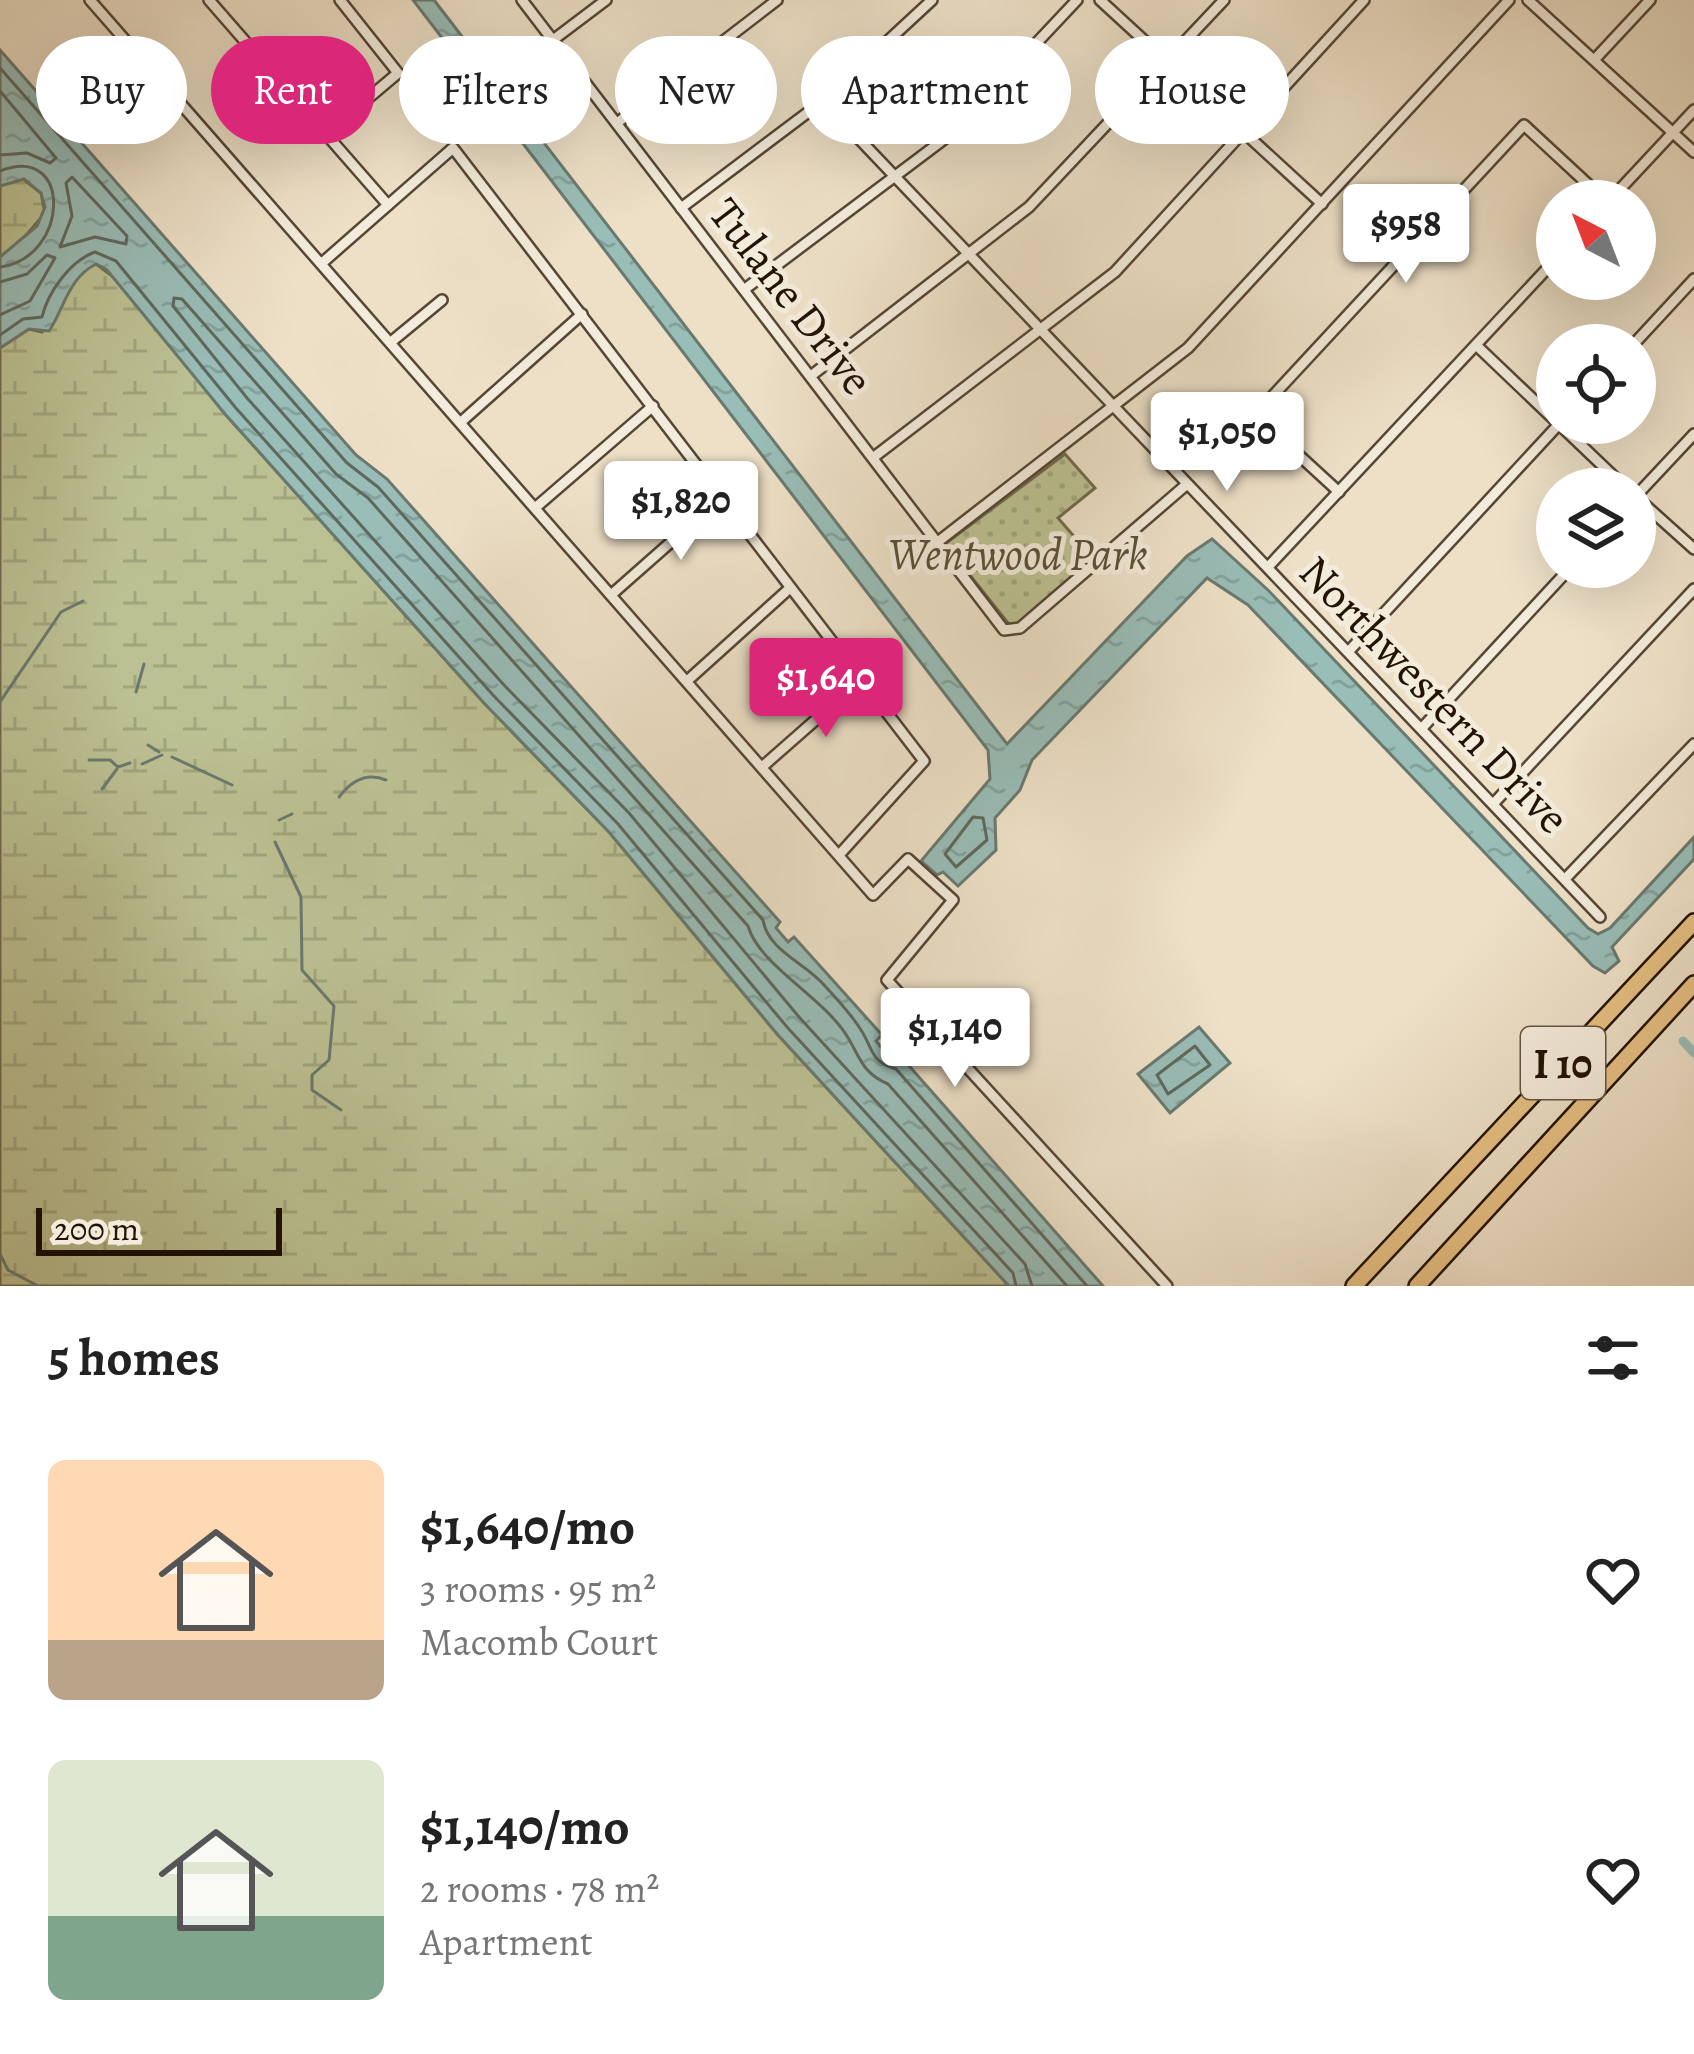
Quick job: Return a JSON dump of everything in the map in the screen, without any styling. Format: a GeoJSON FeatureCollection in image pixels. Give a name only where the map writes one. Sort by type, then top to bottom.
{"type":"FeatureCollection","features":[{"type":"Feature","properties":{"kind":"highway","name":"I 10"},"geometry":{"type":"LineString","coordinates":[[1354,1286],[1694,922]]}},
{"type":"Feature","properties":{"kind":"highway","name":"I 10"},"geometry":{"type":"LineString","coordinates":[[1417,1286],[1694,984]]}},
{"type":"Feature","properties":{"kind":"highway"},"geometry":{"type":"LineString","coordinates":[[1625,1060],[1694,997]]}},
{"type":"Feature","properties":{"kind":"street"},"geometry":{"type":"LineString","coordinates":[[90,0],[873,895],[908,859],[953,900],[887,980],[1167,1286]]}},
{"type":"Feature","properties":{"kind":"street"},"geometry":{"type":"LineString","coordinates":[[209,0],[241,36]]}},
{"type":"Feature","properties":{"kind":"street"},"geometry":{"type":"LineString","coordinates":[[340,0],[369,36]]}},
{"type":"Feature","properties":{"kind":"street","name":"Tulane Drive"},"geometry":{"type":"LineString","coordinates":[[522,0],[551,36]]}},
{"type":"Feature","properties":{"kind":"street"},"geometry":{"type":"LineString","coordinates":[[559,36],[607,0]]}},
{"type":"Feature","properties":{"kind":"street"},"geometry":{"type":"LineString","coordinates":[[730,36],[777,0]]}},
{"type":"Feature","properties":{"kind":"street"},"geometry":{"type":"LineString","coordinates":[[899,36],[932,0]]}},
{"type":"Feature","properties":{"kind":"street"},"geometry":{"type":"LineString","coordinates":[[745,289],[951,134],[1077,0]]}},
{"type":"Feature","properties":{"kind":"street"},"geometry":{"type":"LineString","coordinates":[[1100,0],[1140,36]]}},
{"type":"Feature","properties":{"kind":"street"},"geometry":{"type":"LineString","coordinates":[[1190,36],[1224,0]]}},
{"type":"Feature","properties":{"kind":"street"},"geometry":{"type":"LineString","coordinates":[[1289,81],[1364,0]]}},
{"type":"Feature","properties":{"kind":"street"},"geometry":{"type":"LineString","coordinates":[[939,541],[1189,348],[1508,0]]}},
{"type":"Feature","properties":{"kind":"street"},"geometry":{"type":"LineString","coordinates":[[1528,0],[1694,152]]}},
{"type":"Feature","properties":{"kind":"street"},"geometry":{"type":"LineString","coordinates":[[1595,59],[1651,0]]}},
{"type":"Feature","properties":{"kind":"street"},"geometry":{"type":"LineString","coordinates":[[375,44],[398,73],[375,92]]}},
{"type":"Feature","properties":{"kind":"street","name":"Tulane Drive"},"geometry":{"type":"LineString","coordinates":[[591,89],[615,120]]}},
{"type":"Feature","properties":{"kind":"street"},"geometry":{"type":"LineString","coordinates":[[1628,180],[1694,110]]}},
{"type":"Feature","properties":{"kind":"street"},"geometry":{"type":"LineString","coordinates":[[681,208],[801,117]]}},
{"type":"Feature","properties":{"kind":"street"},"geometry":{"type":"LineString","coordinates":[[1339,492],[1255,415],[1524,125],[1585,180]]}},
{"type":"Feature","properties":{"kind":"street"},"geometry":{"type":"LineString","coordinates":[[812,375],[1028,207],[1095,137]]}},
{"type":"Feature","properties":{"kind":"street"},"geometry":{"type":"LineString","coordinates":[[336,144],[388,205]]}},
{"type":"Feature","properties":{"kind":"street","name":"Tulane Drive"},"geometry":{"type":"LineString","coordinates":[[633,144],[1009,632],[1020,628],[1186,485]]}},
{"type":"Feature","properties":{"kind":"street","name":"Northwestern Drive"},"geometry":{"type":"LineString","coordinates":[[865,144],[1600,917]]}},
{"type":"Feature","properties":{"kind":"street"},"geometry":{"type":"LineString","coordinates":[[874,457],[1115,272],[1230,144]]}},
{"type":"Feature","properties":{"kind":"street"},"geometry":{"type":"LineString","coordinates":[[1258,144],[1322,204]]}},
{"type":"Feature","properties":{"kind":"street"},"geometry":{"type":"LineString","coordinates":[[322,263],[453,148],[924,761],[839,854]]}},
{"type":"Feature","properties":{"kind":"street"},"geometry":{"type":"LineString","coordinates":[[1652,324],[1694,279]]}},
{"type":"Feature","properties":{"kind":"street"},"geometry":{"type":"LineString","coordinates":[[1268,567],[1536,281]]}},
{"type":"Feature","properties":{"kind":"street"},"geometry":{"type":"LineString","coordinates":[[391,342],[442,300]]}},
{"type":"Feature","properties":{"kind":"street"},"geometry":{"type":"LineString","coordinates":[[460,422],[582,314]]}},
{"type":"Feature","properties":{"kind":"street"},"geometry":{"type":"LineString","coordinates":[[1476,346],[1536,402]]}},
{"type":"Feature","properties":{"kind":"street"},"geometry":{"type":"LineString","coordinates":[[535,508],[652,406]]}},
{"type":"Feature","properties":{"kind":"street"},"geometry":{"type":"LineString","coordinates":[[1656,474],[1694,434]]}},
{"type":"Feature","properties":{"kind":"street"},"geometry":{"type":"LineString","coordinates":[[1349,651],[1540,444]]}},
{"type":"Feature","properties":{"kind":"street"},"geometry":{"type":"LineString","coordinates":[[1580,444],[1606,468]]}},
{"type":"Feature","properties":{"kind":"street"},"geometry":{"type":"LineString","coordinates":[[611,595],[722,497]]}},
{"type":"Feature","properties":{"kind":"street"},"geometry":{"type":"LineString","coordinates":[[1656,515],[1694,549]]}},
{"type":"Feature","properties":{"kind":"street"},"geometry":{"type":"LineString","coordinates":[[687,681],[790,587]]}},
{"type":"Feature","properties":{"kind":"street"},"geometry":{"type":"LineString","coordinates":[[1423,727],[1551,588]]}},
{"type":"Feature","properties":{"kind":"street"},"geometry":{"type":"LineString","coordinates":[[1495,803],[1694,589]]}},
{"type":"Feature","properties":{"kind":"street"},"geometry":{"type":"LineString","coordinates":[[762,767],[861,680]]}},
{"type":"Feature","properties":{"kind":"street"},"geometry":{"type":"LineString","coordinates":[[1565,879],[1694,744]]}},
{"type":"Feature","properties":{"kind":"green space"},"geometry":{"type":"Polygon","coordinates":[[[23,179],[41,193],[45,213],[12,252],[0,257],[0,186],[23,179]]]}},
{"type":"Feature","properties":{"kind":"green space"},"geometry":{"type":"Polygon","coordinates":[[[96,264],[120,282],[225,414],[484,703],[609,832],[778,1035],[1009,1286],[0,1286],[0,348],[29,329],[42,332],[82,271],[96,264]]]}},
{"type":"Feature","properties":{"kind":"green space","name":"Wentwood Park"},"geometry":{"type":"Polygon","coordinates":[[[1065,454],[1095,488],[1058,518],[1093,558],[1012,628],[945,544],[1065,454]]]}},
{"type":"Feature","properties":{"kind":"water"},"geometry":{"type":"Polygon","coordinates":[[[413,0],[434,0],[462,36],[441,36],[413,0]]]}},
{"type":"Feature","properties":{"kind":"water"},"geometry":{"type":"Polygon","coordinates":[[[0,50],[36,91],[36,144],[83,144],[356,455],[387,479],[780,922],[776,928],[788,942],[794,937],[882,1035],[876,1041],[889,1056],[896,1051],[1103,1286],[1009,1286],[778,1035],[609,832],[484,703],[225,414],[107,270],[96,264],[79,277],[49,331],[29,329],[0,348],[0,257],[37,226],[45,207],[41,193],[24,179],[0,186],[0,50]]]}},
{"type":"Feature","properties":{"kind":"water"},"geometry":{"type":"Polygon","coordinates":[[[523,144],[545,144],[1007,744],[1187,556],[1212,539],[1269,591],[1588,928],[1598,934],[1610,928],[1694,837],[1694,859],[1612,947],[1619,961],[1605,973],[1593,966],[1248,605],[1207,578],[1032,760],[1020,790],[995,818],[996,850],[958,886],[921,861],[990,779],[988,750],[523,144]]]}},
{"type":"Feature","properties":{"kind":"water"},"geometry":{"type":"Polygon","coordinates":[[[1199,1027],[1230,1063],[1170,1113],[1138,1074],[1199,1027]]]}},
{"type":"Feature","properties":{"kind":"waterway"},"geometry":{"type":"LineString","coordinates":[[0,702],[61,612],[83,601]]}},
{"type":"Feature","properties":{"kind":"waterway"},"geometry":{"type":"LineString","coordinates":[[136,692],[144,664]]}},
{"type":"Feature","properties":{"kind":"waterway"},"geometry":{"type":"LineString","coordinates":[[148,745],[159,752]]}},
{"type":"Feature","properties":{"kind":"waterway"},"geometry":{"type":"LineString","coordinates":[[142,764],[162,755]]}},
{"type":"Feature","properties":{"kind":"waterway"},"geometry":{"type":"LineString","coordinates":[[172,757],[232,785]]}},
{"type":"Feature","properties":{"kind":"waterway"},"geometry":{"type":"LineString","coordinates":[[89,760],[110,760],[118,767],[130,763]]}},
{"type":"Feature","properties":{"kind":"waterway"},"geometry":{"type":"LineString","coordinates":[[102,789],[117,769]]}},
{"type":"Feature","properties":{"kind":"waterway"},"geometry":{"type":"LineString","coordinates":[[339,797],[360,780],[386,780]]}},
{"type":"Feature","properties":{"kind":"waterway"},"geometry":{"type":"LineString","coordinates":[[279,820],[292,814]]}},
{"type":"Feature","properties":{"kind":"waterway"},"geometry":{"type":"LineString","coordinates":[[275,842],[301,897],[302,970],[334,1006],[329,1060],[312,1075],[312,1090],[341,1110]]}},
{"type":"Feature","properties":{"kind":"waterway"},"geometry":{"type":"LineString","coordinates":[[1683,1041],[1694,1053]]}},
{"type":"Feature","properties":{"kind":"waterway"},"geometry":{"type":"LineString","coordinates":[[0,1254],[8,1270],[38,1286]]}}]}
